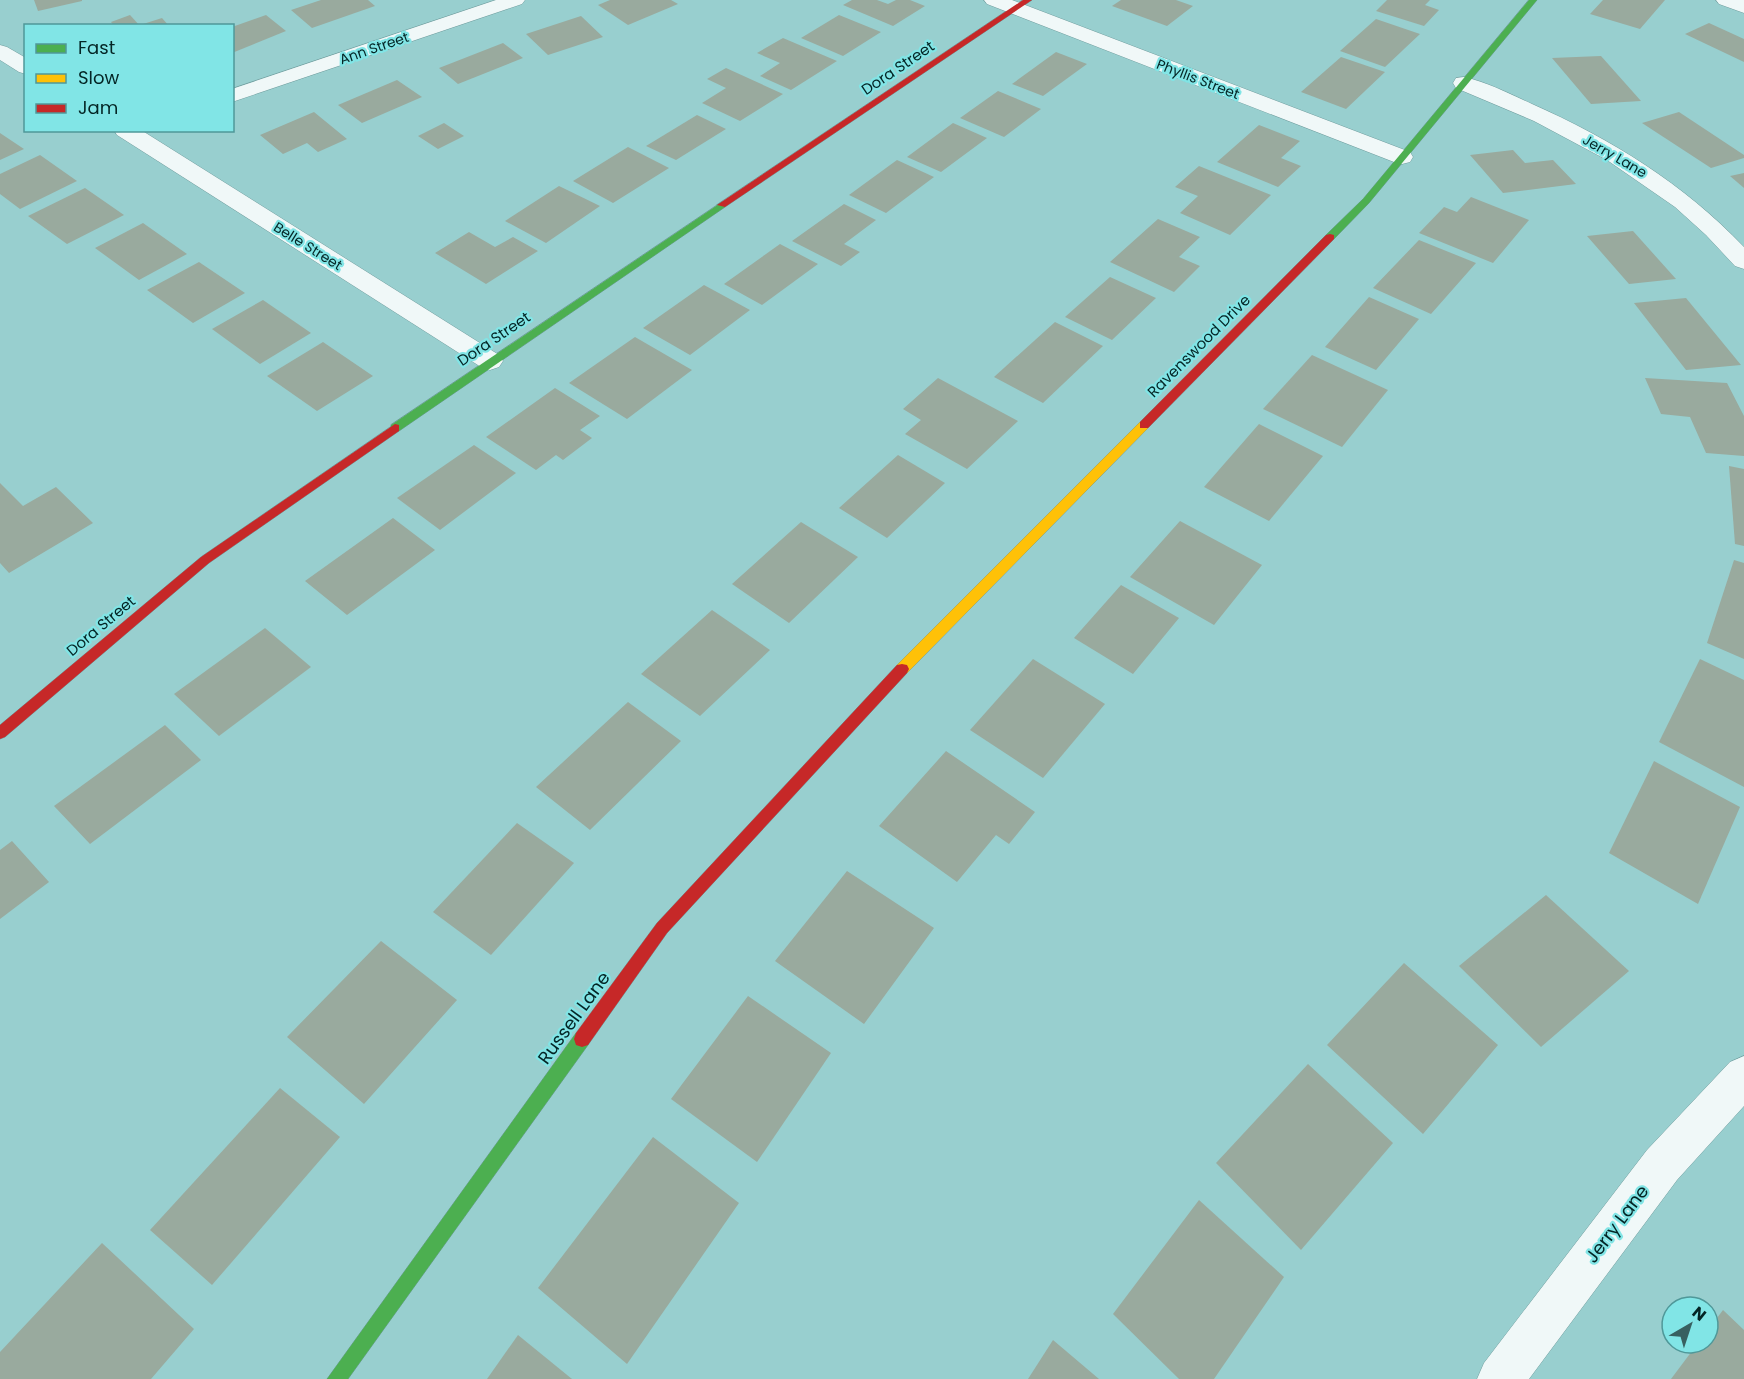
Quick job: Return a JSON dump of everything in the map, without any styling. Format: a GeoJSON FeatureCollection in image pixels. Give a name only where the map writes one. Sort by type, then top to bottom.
{"type":"FeatureCollection","features":[{"type":"Feature","properties":{"kind":"street","name":"Ann Street"},"geometry":{"type":"LineString","coordinates":[[234,95],[515,0]]}},
{"type":"Feature","properties":{"kind":"street","name":"Phyllis Street"},"geometry":{"type":"LineString","coordinates":[[994,0],[1022,4],[1402,158]]}},
{"type":"Feature","properties":{"kind":"street","name":"Ravenswood Drive"},"geometry":{"type":"LineString","coordinates":[[871,701],[1366,201],[1533,0]]}},
{"type":"Feature","properties":{"kind":"street"},"geometry":{"type":"LineString","coordinates":[[1726,0],[1744,7]]}},
{"type":"Feature","properties":{"kind":"street","name":"Dora Street"},"geometry":{"type":"LineString","coordinates":[[0,733],[205,560],[490,361],[1022,4]]}},
{"type":"Feature","properties":{"kind":"street"},"geometry":{"type":"LineString","coordinates":[[0,51],[24,67]]}},
{"type":"Feature","properties":{"kind":"street","name":"Jerry Lane"},"geometry":{"type":"LineString","coordinates":[[1464,83],[1540,114],[1632,163],[1682,198],[1724,238],[1744,261]]}},
{"type":"Feature","properties":{"kind":"street","name":"Belle Street"},"geometry":{"type":"LineString","coordinates":[[130,132],[490,361]]}},
{"type":"Feature","properties":{"kind":"street","name":"Russell Lane"},"geometry":{"type":"LineString","coordinates":[[336,1379],[662,928],[871,701]]}},
{"type":"Feature","properties":{"kind":"street","name":"Jerry Lane"},"geometry":{"type":"LineString","coordinates":[[1500,1379],[1662,1165],[1744,1076]]}},
{"type":"Feature","properties":{"kind":"building"},"geometry":{"type":"Polygon","coordinates":[[[34,0],[82,0],[82,1],[38,11],[34,0]]]}},
{"type":"Feature","properties":{"kind":"building"},"geometry":{"type":"Polygon","coordinates":[[[321,0],[368,0],[375,6],[312,28],[291,10],[321,0]]]}},
{"type":"Feature","properties":{"kind":"building"},"geometry":{"type":"Polygon","coordinates":[[[610,0],[671,0],[678,4],[628,25],[598,5],[610,0]]]}},
{"type":"Feature","properties":{"kind":"building"},"geometry":{"type":"Polygon","coordinates":[[[852,0],[877,0],[888,4],[896,0],[910,0],[925,6],[893,26],[843,5],[852,0]]]}},
{"type":"Feature","properties":{"kind":"building"},"geometry":{"type":"Polygon","coordinates":[[[1121,0],[1176,0],[1193,6],[1167,26],[1112,6],[1121,0]]]}},
{"type":"Feature","properties":{"kind":"building"},"geometry":{"type":"Polygon","coordinates":[[[1387,0],[1430,0],[1425,5],[1439,10],[1424,26],[1376,11],[1387,0]]]}},
{"type":"Feature","properties":{"kind":"building"},"geometry":{"type":"Polygon","coordinates":[[[1603,0],[1665,0],[1640,29],[1590,14],[1603,0]]]}},
{"type":"Feature","properties":{"kind":"building"},"geometry":{"type":"Polygon","coordinates":[[[130,15],[138,24],[112,24],[111,22],[130,15]]]}},
{"type":"Feature","properties":{"kind":"building"},"geometry":{"type":"Polygon","coordinates":[[[266,15],[286,31],[234,52],[234,26],[266,15]]]}},
{"type":"Feature","properties":{"kind":"building"},"geometry":{"type":"Polygon","coordinates":[[[839,15],[881,32],[843,56],[801,38],[839,15]]]}},
{"type":"Feature","properties":{"kind":"building"},"geometry":{"type":"Polygon","coordinates":[[[581,16],[603,37],[548,55],[526,34],[581,16]]]}},
{"type":"Feature","properties":{"kind":"building"},"geometry":{"type":"Polygon","coordinates":[[[162,18],[167,24],[143,24],[162,18]]]}},
{"type":"Feature","properties":{"kind":"building"},"geometry":{"type":"Polygon","coordinates":[[[1376,19],[1420,34],[1385,67],[1340,51],[1376,19]]]}},
{"type":"Feature","properties":{"kind":"building"},"geometry":{"type":"Polygon","coordinates":[[[1709,23],[1744,39],[1744,62],[1685,34],[1709,23]]]}},
{"type":"Feature","properties":{"kind":"building"},"geometry":{"type":"Polygon","coordinates":[[[783,38],[837,61],[791,90],[760,76],[780,63],[757,53],[783,38]]]}},
{"type":"Feature","properties":{"kind":"building"},"geometry":{"type":"Polygon","coordinates":[[[503,43],[523,58],[458,84],[439,68],[503,43]]]}},
{"type":"Feature","properties":{"kind":"building"},"geometry":{"type":"Polygon","coordinates":[[[1056,52],[1087,64],[1043,96],[1012,84],[1056,52]]]}},
{"type":"Feature","properties":{"kind":"building"},"geometry":{"type":"Polygon","coordinates":[[[1601,56],[1641,101],[1591,104],[1552,58],[1601,56]]]}},
{"type":"Feature","properties":{"kind":"building"},"geometry":{"type":"Polygon","coordinates":[[[1341,57],[1385,72],[1346,109],[1301,92],[1341,57]]]}},
{"type":"Feature","properties":{"kind":"building"},"geometry":{"type":"Polygon","coordinates":[[[726,68],[783,94],[740,121],[702,103],[726,88],[707,79],[726,68]]]}},
{"type":"Feature","properties":{"kind":"building"},"geometry":{"type":"Polygon","coordinates":[[[397,80],[422,97],[362,123],[338,105],[397,80]]]}},
{"type":"Feature","properties":{"kind":"building"},"geometry":{"type":"Polygon","coordinates":[[[998,91],[1041,109],[1004,137],[960,118],[998,91]]]}},
{"type":"Feature","properties":{"kind":"building"},"geometry":{"type":"Polygon","coordinates":[[[314,112],[347,139],[318,152],[307,143],[283,154],[260,135],[314,112]]]}},
{"type":"Feature","properties":{"kind":"building"},"geometry":{"type":"Polygon","coordinates":[[[1679,112],[1744,155],[1744,158],[1711,168],[1642,123],[1679,112]]]}},
{"type":"Feature","properties":{"kind":"building"},"geometry":{"type":"Polygon","coordinates":[[[697,115],[726,129],[676,160],[646,146],[697,115]]]}},
{"type":"Feature","properties":{"kind":"building"},"geometry":{"type":"Polygon","coordinates":[[[444,123],[464,136],[438,149],[418,136],[444,123]]]}},
{"type":"Feature","properties":{"kind":"building"},"geometry":{"type":"Polygon","coordinates":[[[953,123],[987,138],[941,172],[907,157],[953,123]]]}},
{"type":"Feature","properties":{"kind":"building"},"geometry":{"type":"Polygon","coordinates":[[[1259,125],[1300,141],[1281,158],[1301,166],[1278,187],[1217,162],[1259,125]]]}},
{"type":"Feature","properties":{"kind":"building"},"geometry":{"type":"Polygon","coordinates":[[[0,133],[24,149],[0,160],[0,133]]]}},
{"type":"Feature","properties":{"kind":"building"},"geometry":{"type":"Polygon","coordinates":[[[628,147],[669,168],[613,203],[573,181],[628,147]]]}},
{"type":"Feature","properties":{"kind":"building"},"geometry":{"type":"Polygon","coordinates":[[[1513,150],[1525,163],[1553,160],[1576,184],[1503,193],[1470,155],[1513,150]]]}},
{"type":"Feature","properties":{"kind":"building"},"geometry":{"type":"Polygon","coordinates":[[[40,155],[77,181],[20,209],[0,194],[0,174],[40,155]]]}},
{"type":"Feature","properties":{"kind":"building"},"geometry":{"type":"Polygon","coordinates":[[[897,160],[934,177],[886,213],[849,195],[897,160]]]}},
{"type":"Feature","properties":{"kind":"building"},"geometry":{"type":"Polygon","coordinates":[[[1199,166],[1271,195],[1230,235],[1180,213],[1198,196],[1175,187],[1199,166]]]}},
{"type":"Feature","properties":{"kind":"building"},"geometry":{"type":"Polygon","coordinates":[[[1744,173],[1744,188],[1730,176],[1744,173]]]}},
{"type":"Feature","properties":{"kind":"building"},"geometry":{"type":"Polygon","coordinates":[[[559,186],[600,206],[546,243],[505,221],[559,186]]]}},
{"type":"Feature","properties":{"kind":"building"},"geometry":{"type":"Polygon","coordinates":[[[85,188],[124,215],[67,244],[28,216],[85,188]]]}},
{"type":"Feature","properties":{"kind":"building"},"geometry":{"type":"Polygon","coordinates":[[[1471,197],[1529,220],[1493,263],[1419,233],[1444,207],[1457,212],[1471,197]]]}},
{"type":"Feature","properties":{"kind":"building"},"geometry":{"type":"Polygon","coordinates":[[[844,204],[876,220],[844,244],[860,252],[841,266],[792,241],[844,204]]]}},
{"type":"Feature","properties":{"kind":"building"},"geometry":{"type":"Polygon","coordinates":[[[1158,219],[1200,237],[1179,257],[1200,266],[1174,292],[1110,262],[1158,219]]]}},
{"type":"Feature","properties":{"kind":"building"},"geometry":{"type":"Polygon","coordinates":[[[143,223],[187,254],[139,280],[95,248],[143,223]]]}},
{"type":"Feature","properties":{"kind":"building"},"geometry":{"type":"Polygon","coordinates":[[[1633,231],[1676,279],[1629,284],[1587,236],[1633,231]]]}},
{"type":"Feature","properties":{"kind":"building"},"geometry":{"type":"Polygon","coordinates":[[[469,232],[495,247],[513,237],[538,251],[486,284],[435,253],[469,232]]]}},
{"type":"Feature","properties":{"kind":"building"},"geometry":{"type":"Polygon","coordinates":[[[1419,240],[1476,263],[1431,314],[1373,288],[1419,240]]]}},
{"type":"Feature","properties":{"kind":"building"},"geometry":{"type":"Polygon","coordinates":[[[780,244],[818,264],[762,305],[724,284],[780,244]]]}},
{"type":"Feature","properties":{"kind":"building"},"geometry":{"type":"Polygon","coordinates":[[[199,262],[245,293],[193,323],[147,290],[199,262]]]}},
{"type":"Feature","properties":{"kind":"building"},"geometry":{"type":"Polygon","coordinates":[[[1110,277],[1156,298],[1112,340],[1065,317],[1110,277]]]}},
{"type":"Feature","properties":{"kind":"building"},"geometry":{"type":"Polygon","coordinates":[[[704,285],[750,310],[690,355],[643,328],[704,285]]]}},
{"type":"Feature","properties":{"kind":"building"},"geometry":{"type":"Polygon","coordinates":[[[1369,297],[1419,319],[1376,370],[1325,347],[1369,297]]]}},
{"type":"Feature","properties":{"kind":"building"},"geometry":{"type":"Polygon","coordinates":[[[1686,298],[1741,365],[1686,370],[1634,303],[1686,298]]]}},
{"type":"Feature","properties":{"kind":"building"},"geometry":{"type":"Polygon","coordinates":[[[263,300],[311,333],[260,364],[212,329],[263,300]]]}},
{"type":"Feature","properties":{"kind":"building"},"geometry":{"type":"Polygon","coordinates":[[[1055,322],[1103,346],[1043,403],[994,377],[1055,322]]]}},
{"type":"Feature","properties":{"kind":"building"},"geometry":{"type":"Polygon","coordinates":[[[635,337],[692,370],[627,419],[569,383],[635,337]]]}},
{"type":"Feature","properties":{"kind":"building"},"geometry":{"type":"Polygon","coordinates":[[[323,342],[373,376],[317,411],[267,376],[323,342]]]}},
{"type":"Feature","properties":{"kind":"building"},"geometry":{"type":"Polygon","coordinates":[[[1312,355],[1388,390],[1342,447],[1263,409],[1312,355]]]}},
{"type":"Feature","properties":{"kind":"building"},"geometry":{"type":"Polygon","coordinates":[[[938,378],[1018,421],[967,469],[905,434],[921,420],[903,409],[938,378]]]}},
{"type":"Feature","properties":{"kind":"building"},"geometry":{"type":"Polygon","coordinates":[[[1645,378],[1727,383],[1744,416],[1744,456],[1706,453],[1690,417],[1661,414],[1645,378]]]}},
{"type":"Feature","properties":{"kind":"building"},"geometry":{"type":"Polygon","coordinates":[[[555,388],[600,416],[580,430],[592,438],[563,460],[556,455],[536,470],[486,437],[555,388]]]}},
{"type":"Feature","properties":{"kind":"building"},"geometry":{"type":"Polygon","coordinates":[[[1259,424],[1323,456],[1269,521],[1204,487],[1259,424]]]}},
{"type":"Feature","properties":{"kind":"building"},"geometry":{"type":"Polygon","coordinates":[[[474,445],[516,473],[440,530],[397,498],[474,445]]]}},
{"type":"Feature","properties":{"kind":"building"},"geometry":{"type":"Polygon","coordinates":[[[898,455],[945,483],[887,538],[839,508],[898,455]]]}},
{"type":"Feature","properties":{"kind":"building"},"geometry":{"type":"Polygon","coordinates":[[[1729,466],[1744,469],[1744,546],[1735,544],[1729,466]]]}},
{"type":"Feature","properties":{"kind":"building"},"geometry":{"type":"Polygon","coordinates":[[[0,483],[23,506],[56,487],[93,523],[9,573],[0,563],[0,483]]]}},
{"type":"Feature","properties":{"kind":"building"},"geometry":{"type":"Polygon","coordinates":[[[393,518],[435,550],[347,615],[305,581],[393,518]]]}},
{"type":"Feature","properties":{"kind":"building"},"geometry":{"type":"Polygon","coordinates":[[[1180,521],[1262,565],[1214,625],[1130,577],[1180,521]]]}},
{"type":"Feature","properties":{"kind":"building"},"geometry":{"type":"Polygon","coordinates":[[[801,522],[858,557],[789,623],[732,584],[801,522]]]}},
{"type":"Feature","properties":{"kind":"building"},"geometry":{"type":"Polygon","coordinates":[[[1734,560],[1744,563],[1744,659],[1707,643],[1734,560]]]}},
{"type":"Feature","properties":{"kind":"building"},"geometry":{"type":"Polygon","coordinates":[[[1121,585],[1179,618],[1133,674],[1074,638],[1121,585]]]}},
{"type":"Feature","properties":{"kind":"building"},"geometry":{"type":"Polygon","coordinates":[[[712,610],[770,650],[700,716],[641,674],[712,610]]]}},
{"type":"Feature","properties":{"kind":"building"},"geometry":{"type":"Polygon","coordinates":[[[265,628],[311,667],[219,736],[174,694],[265,628]]]}},
{"type":"Feature","properties":{"kind":"building"},"geometry":{"type":"Polygon","coordinates":[[[1033,659],[1105,704],[1043,778],[970,730],[1033,659]]]}},
{"type":"Feature","properties":{"kind":"building"},"geometry":{"type":"Polygon","coordinates":[[[1700,659],[1744,680],[1744,787],[1659,742],[1700,659]]]}},
{"type":"Feature","properties":{"kind":"building"},"geometry":{"type":"Polygon","coordinates":[[[628,702],[681,741],[590,830],[536,787],[628,702]]]}},
{"type":"Feature","properties":{"kind":"building"},"geometry":{"type":"Polygon","coordinates":[[[165,725],[201,760],[90,844],[54,806],[165,725]]]}},
{"type":"Feature","properties":{"kind":"building"},"geometry":{"type":"Polygon","coordinates":[[[946,751],[1035,812],[1009,844],[996,835],[957,882],[879,826],[946,751]]]}},
{"type":"Feature","properties":{"kind":"building"},"geometry":{"type":"Polygon","coordinates":[[[1654,761],[1740,807],[1698,904],[1609,853],[1654,761]]]}},
{"type":"Feature","properties":{"kind":"building"},"geometry":{"type":"Polygon","coordinates":[[[517,823],[574,863],[491,955],[433,912],[517,823]]]}},
{"type":"Feature","properties":{"kind":"building"},"geometry":{"type":"Polygon","coordinates":[[[12,841],[49,882],[0,919],[0,850],[12,841]]]}},
{"type":"Feature","properties":{"kind":"building"},"geometry":{"type":"Polygon","coordinates":[[[847,871],[934,928],[864,1024],[775,961],[847,871]]]}},
{"type":"Feature","properties":{"kind":"building"},"geometry":{"type":"Polygon","coordinates":[[[1546,895],[1629,971],[1541,1047],[1459,966],[1546,895]]]}},
{"type":"Feature","properties":{"kind":"building"},"geometry":{"type":"Polygon","coordinates":[[[381,941],[457,1000],[364,1104],[287,1037],[381,941]]]}},
{"type":"Feature","properties":{"kind":"building"},"geometry":{"type":"Polygon","coordinates":[[[1404,963],[1498,1045],[1423,1134],[1327,1045],[1404,963]]]}},
{"type":"Feature","properties":{"kind":"building"},"geometry":{"type":"Polygon","coordinates":[[[748,996],[831,1053],[757,1162],[671,1099],[748,996]]]}},
{"type":"Feature","properties":{"kind":"building"},"geometry":{"type":"Polygon","coordinates":[[[1308,1064],[1393,1143],[1301,1250],[1216,1163],[1308,1064]]]}},
{"type":"Feature","properties":{"kind":"building"},"geometry":{"type":"Polygon","coordinates":[[[280,1088],[340,1137],[212,1285],[150,1230],[280,1088]]]}},
{"type":"Feature","properties":{"kind":"building"},"geometry":{"type":"Polygon","coordinates":[[[653,1137],[739,1203],[627,1364],[538,1288],[653,1137]]]}},
{"type":"Feature","properties":{"kind":"building"},"geometry":{"type":"Polygon","coordinates":[[[1199,1200],[1284,1277],[1214,1379],[1179,1379],[1113,1314],[1199,1200]]]}},
{"type":"Feature","properties":{"kind":"building"},"geometry":{"type":"Polygon","coordinates":[[[102,1243],[194,1329],[151,1379],[0,1379],[0,1352],[102,1243]]]}},
{"type":"Feature","properties":{"kind":"building"},"geometry":{"type":"Polygon","coordinates":[[[1723,1310],[1744,1330],[1744,1379],[1671,1379],[1689,1355],[1720,1355],[1720,1314],[1723,1310]]]}},
{"type":"Feature","properties":{"kind":"building"},"geometry":{"type":"Polygon","coordinates":[[[518,1335],[572,1379],[487,1379],[518,1335]]]}},
{"type":"Feature","properties":{"kind":"building"},"geometry":{"type":"Polygon","coordinates":[[[1053,1340],[1099,1379],[1028,1379],[1053,1340]]]}},
{"type":"Feature","properties":{"kind":"traffic: fast"},"geometry":{"type":"LineString","coordinates":[[1330,237],[1366,201],[1533,0]]}},
{"type":"Feature","properties":{"kind":"traffic: fast"},"geometry":{"type":"LineString","coordinates":[[395,428],[722,205]]}},
{"type":"Feature","properties":{"kind":"traffic: fast"},"geometry":{"type":"LineString","coordinates":[[336,1379],[582,1039]]}},
{"type":"Feature","properties":{"kind":"traffic: slow"},"geometry":{"type":"LineString","coordinates":[[902,669],[1144,425]]}},
{"type":"Feature","properties":{"kind":"traffic: jam"},"geometry":{"type":"LineString","coordinates":[[722,205],[1028,0]]}},
{"type":"Feature","properties":{"kind":"traffic: jam"},"geometry":{"type":"LineString","coordinates":[[1144,425],[1330,237]]}},
{"type":"Feature","properties":{"kind":"traffic: jam"},"geometry":{"type":"LineString","coordinates":[[0,733],[205,560],[395,428]]}},
{"type":"Feature","properties":{"kind":"traffic: jam"},"geometry":{"type":"LineString","coordinates":[[582,1039],[662,928],[902,669]]}}]}
